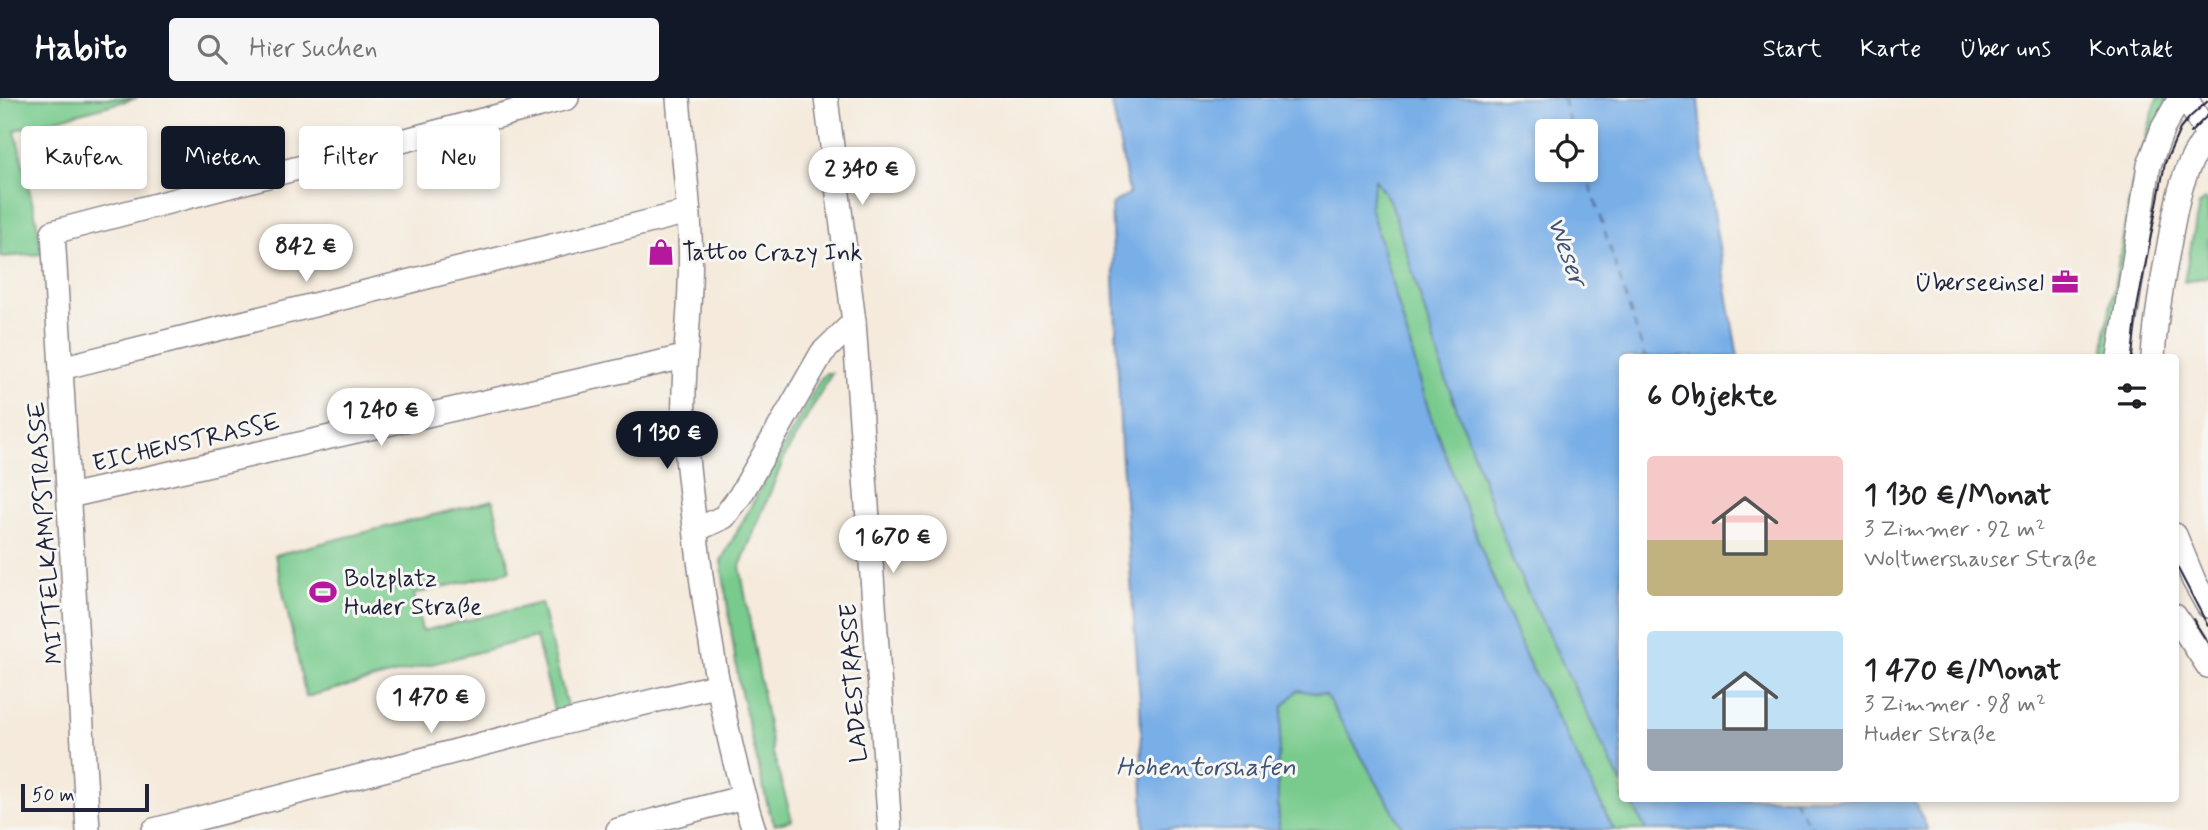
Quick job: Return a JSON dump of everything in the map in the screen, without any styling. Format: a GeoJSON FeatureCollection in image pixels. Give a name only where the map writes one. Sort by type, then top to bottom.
{"type":"FeatureCollection","features":[{"type":"Feature","properties":{"kind":"street","name":"MITTELKAMPSTRASSE"},"geometry":{"type":"LineString","coordinates":[[88,830],[53,232],[567,98]]}},
{"type":"Feature","properties":{"kind":"street"},"geometry":{"type":"LineString","coordinates":[[678,98],[691,283],[684,357],[684,424],[695,530],[703,599],[719,685],[754,830]]}},
{"type":"Feature","properties":{"kind":"street","name":"LADESTRASSE"},"geometry":{"type":"LineString","coordinates":[[826,98],[854,322],[890,830]]}},
{"type":"Feature","properties":{"kind":"street"},"geometry":{"type":"LineString","coordinates":[[2119,354],[2149,165],[2162,128],[2180,98]]}},
{"type":"Feature","properties":{"kind":"street"},"geometry":{"type":"LineString","coordinates":[[2153,354],[2175,207],[2189,164],[2208,136],[2186,98]]}},
{"type":"Feature","properties":{"kind":"street"},"geometry":{"type":"LineString","coordinates":[[61,368],[688,212]]}},
{"type":"Feature","properties":{"kind":"street"},"geometry":{"type":"LineString","coordinates":[[695,530],[724,517],[740,496],[822,353],[854,322]]}},
{"type":"Feature","properties":{"kind":"street","name":"EICHENSTRASSE"},"geometry":{"type":"LineString","coordinates":[[68,496],[684,357]]}},
{"type":"Feature","properties":{"kind":"street"},"geometry":{"type":"LineString","coordinates":[[2179,544],[2194,581],[2208,606]]}},
{"type":"Feature","properties":{"kind":"street"},"geometry":{"type":"LineString","coordinates":[[2179,622],[2208,666]]}},
{"type":"Feature","properties":{"kind":"street"},"geometry":{"type":"LineString","coordinates":[[154,830],[719,685]]}},
{"type":"Feature","properties":{"kind":"street"},"geometry":{"type":"LineString","coordinates":[[618,830],[744,797]]}},
{"type":"Feature","properties":{"kind":"green space"},"geometry":{"type":"Polygon","coordinates":[[[0,98],[137,98],[30,126],[21,126],[15,130],[21,155],[21,189],[29,189],[42,254],[0,257],[0,98]]]}},
{"type":"Feature","properties":{"kind":"green space"},"geometry":{"type":"Polygon","coordinates":[[[2157,98],[2167,98],[2113,354],[2104,354],[2105,337],[2132,187],[2157,98]]]}},
{"type":"Feature","properties":{"kind":"green space"},"geometry":{"type":"Polygon","coordinates":[[[1374,178],[1391,203],[1398,222],[1444,374],[1513,562],[1619,779],[1619,802],[1631,802],[1646,830],[1614,830],[1526,657],[1429,412],[1370,206],[1374,178]]]}},
{"type":"Feature","properties":{"kind":"green space"},"geometry":{"type":"Polygon","coordinates":[[[2205,200],[2208,201],[2208,277],[2184,282],[2199,205],[2205,200]]]}},
{"type":"Feature","properties":{"kind":"green space"},"geometry":{"type":"Polygon","coordinates":[[[826,373],[832,373],[785,456],[740,566],[773,753],[792,820],[775,825],[769,811],[739,684],[721,561],[826,373]]]}},
{"type":"Feature","properties":{"kind":"green space"},"geometry":{"type":"Polygon","coordinates":[[[493,500],[510,571],[414,594],[422,631],[541,603],[568,710],[555,714],[536,637],[306,697],[275,555],[493,500]]]}},
{"type":"Feature","properties":{"kind":"green space"},"geometry":{"type":"Polygon","coordinates":[[[1297,690],[1326,695],[1404,830],[1279,830],[1277,768],[1283,706],[1297,690]]]}},
{"type":"Feature","properties":{"kind":"water"},"geometry":{"type":"Polygon","coordinates":[[[1111,98],[1698,98],[1703,154],[1737,354],[1619,354],[1619,779],[1513,562],[1444,374],[1391,203],[1375,179],[1370,206],[1429,412],[1489,569],[1526,657],[1614,830],[1404,830],[1326,695],[1298,690],[1283,706],[1277,768],[1279,830],[1144,830],[1140,701],[1121,448],[1111,205],[1129,193],[1111,98]]]}},
{"type":"Feature","properties":{"kind":"water"},"geometry":{"type":"Polygon","coordinates":[[[1631,802],[1915,802],[1928,830],[1646,830],[1631,802]]]}},
{"type":"Feature","properties":{"kind":"ferry route"},"geometry":{"type":"LineString","coordinates":[[1563,98],[1569,119]]}},
{"type":"Feature","properties":{"kind":"ferry route"},"geometry":{"type":"LineString","coordinates":[[1589,182],[1644,354]]}},
{"type":"Feature","properties":{"kind":"ferry route"},"geometry":{"type":"LineString","coordinates":[[1796,802],[1813,830]]}},
{"type":"Feature","properties":{"kind":"tram line"},"geometry":{"type":"LineString","coordinates":[[2132,354],[2137,308],[2165,163],[2180,129],[2208,101]]}},
{"type":"Feature","properties":{"kind":"tram line"},"geometry":{"type":"LineString","coordinates":[[2190,133],[2208,115]]}},
{"type":"Feature","properties":{"kind":"tram line"},"geometry":{"type":"LineString","coordinates":[[2179,571],[2208,626]]}},
{"type":"Feature","properties":{"kind":"tram line"},"geometry":{"type":"LineString","coordinates":[[2193,619],[2208,643]]}},
{"type":"Feature","properties":{"kind":"place","name":"Tattoo Crazy Ink"},"geometry":{"type":"Point","coordinates":[661,252]}},
{"type":"Feature","properties":{"kind":"place","name":"Überseeinsel"},"geometry":{"type":"Point","coordinates":[2065,282]}},
{"type":"Feature","properties":{"kind":"place","name":"Bolzplatz Huder Straße"},"geometry":{"type":"Point","coordinates":[323,592]}},
{"type":"Feature","properties":{"kind":"water label","name":"Weser"},"geometry":{"type":"Point","coordinates":[1568,251]}},
{"type":"Feature","properties":{"kind":"water label","name":"Hohentorshafen"},"geometry":{"type":"Point","coordinates":[1206,766]}}]}
